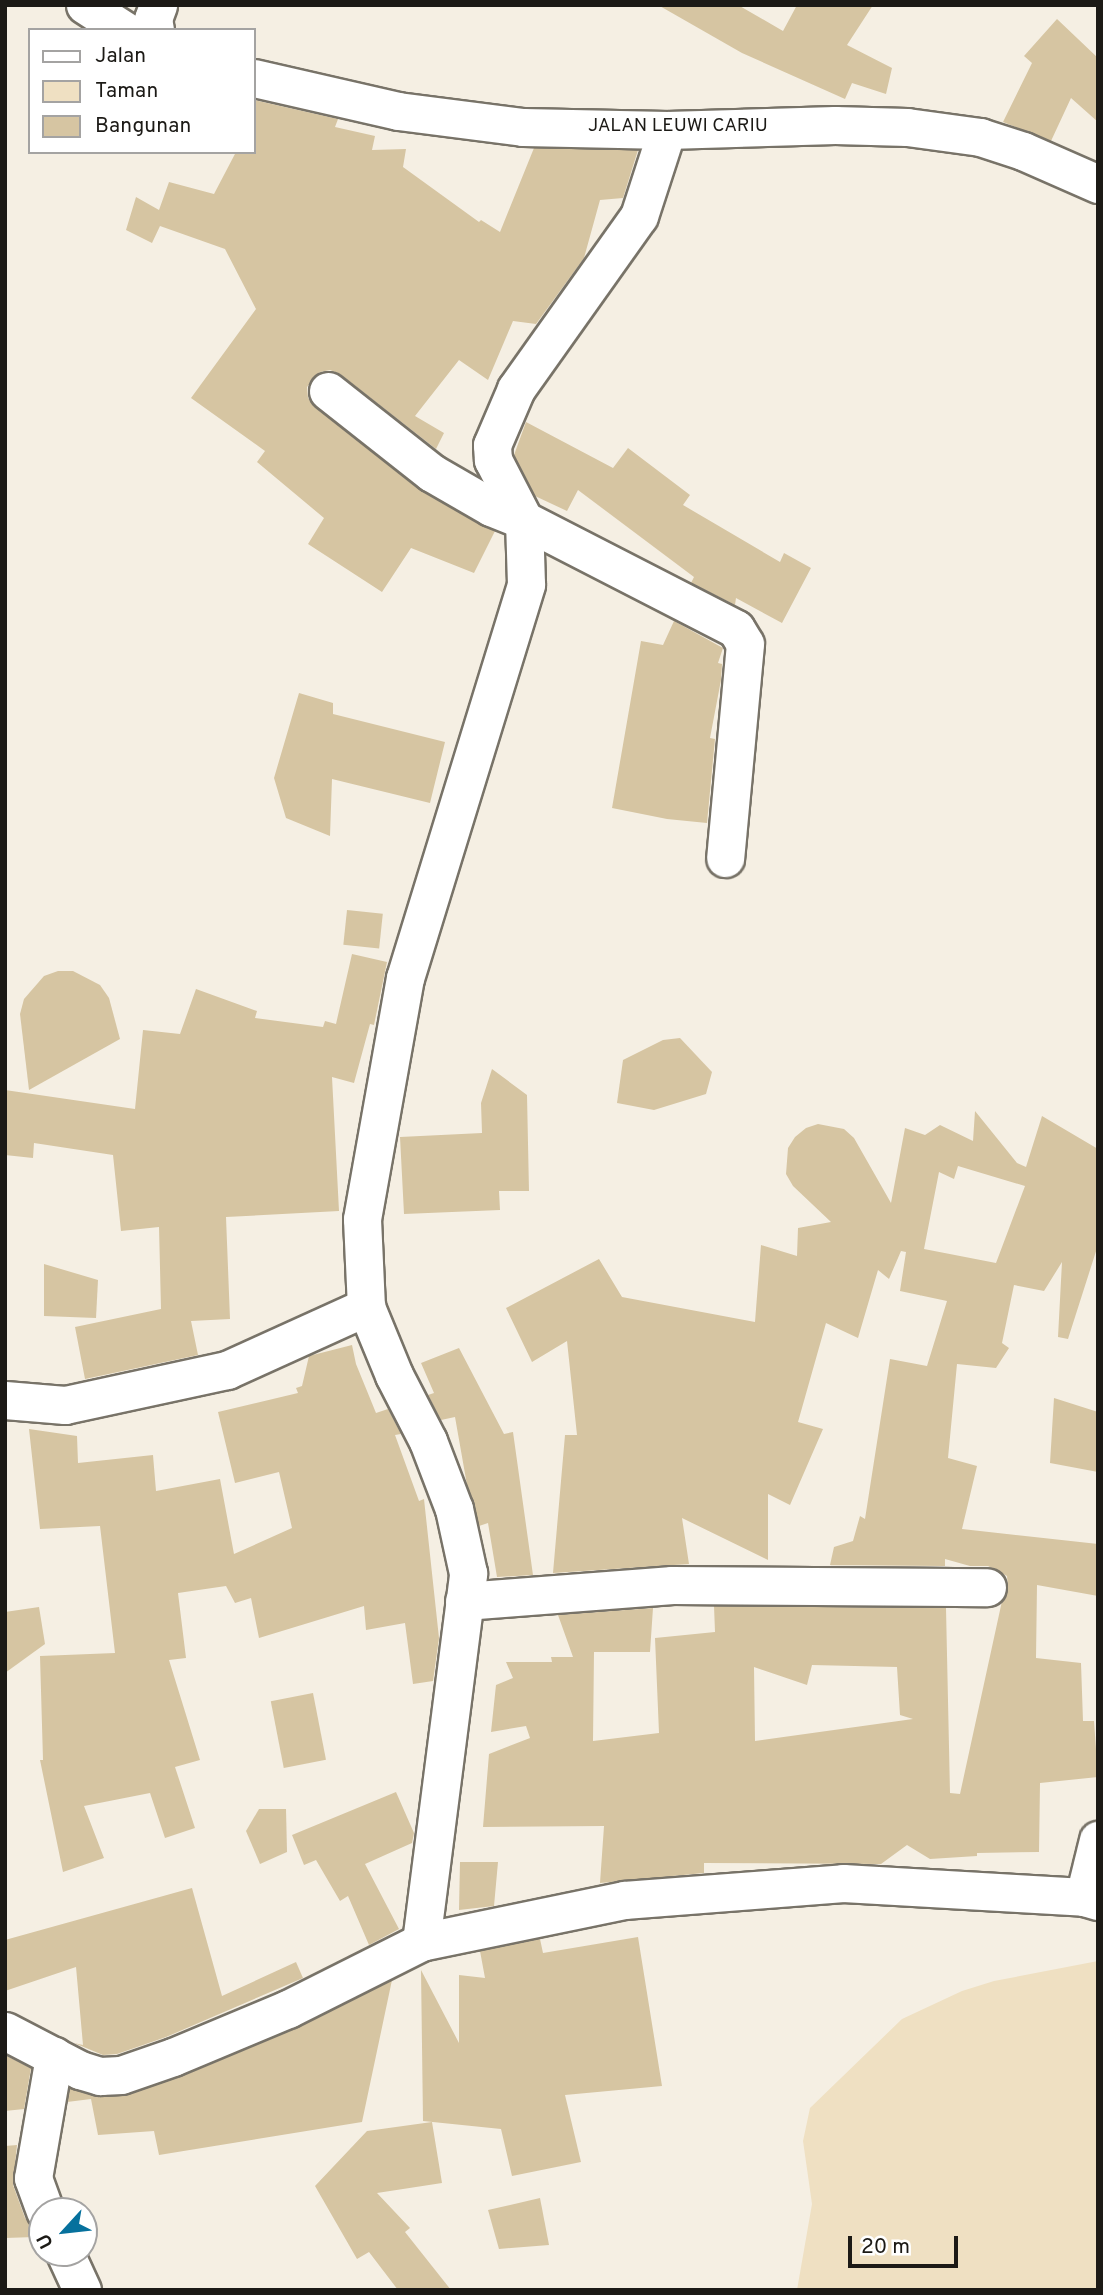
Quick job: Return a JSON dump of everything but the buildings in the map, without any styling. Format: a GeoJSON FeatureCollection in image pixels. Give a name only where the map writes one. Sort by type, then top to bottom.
{"type":"FeatureCollection","features":[{"type":"Feature","properties":{"kind":"street"},"geometry":{"type":"LineString","coordinates":[[85,5],[121,28]]}},
{"type":"Feature","properties":{"kind":"street"},"geometry":{"type":"LineString","coordinates":[[155,28],[153,19],[158,5]]}},
{"type":"Feature","properties":{"kind":"street","name":"JALAN LEUWI CARIU"},"geometry":{"type":"LineString","coordinates":[[256,78],[398,111],[523,127],[667,130],[835,125],[919,129],[980,137],[1023,151],[1098,184]]}},
{"type":"Feature","properties":{"kind":"street"},"geometry":{"type":"LineString","coordinates":[[421,1942],[468,1573],[454,1509],[428,1441],[394,1376],[366,1307],[362,1219],[405,978],[526,584],[524,520],[493,460],[492,445],[516,389],[639,216],[667,130]]}},
{"type":"Feature","properties":{"kind":"street"},"geometry":{"type":"LineString","coordinates":[[328,391],[432,473],[491,507],[524,520],[736,629],[745,643],[725,858]]}},
{"type":"Feature","properties":{"kind":"street"},"geometry":{"type":"LineString","coordinates":[[5,1400],[65,1405],[228,1370],[366,1307]]}},
{"type":"Feature","properties":{"kind":"street"},"geometry":{"type":"LineString","coordinates":[[464,1601],[672,1585],[987,1587]]}},
{"type":"Feature","properties":{"kind":"street"},"geometry":{"type":"LineString","coordinates":[[5,2031],[100,2076],[121,2075],[173,2057],[288,2009],[421,1942],[624,1900],[844,1883],[1091,1899],[1098,1840]]}},
{"type":"Feature","properties":{"kind":"street"},"geometry":{"type":"LineString","coordinates":[[40,2197],[33,2178],[54,2056]]}},
{"type":"Feature","properties":{"kind":"street"},"geometry":{"type":"LineString","coordinates":[[71,2267],[82,2290]]}},
{"type":"Feature","properties":{"kind":"green space"},"geometry":{"type":"Polygon","coordinates":[[[1098,1961],[1098,2290],[797,2290],[812,2204],[803,2141],[810,2108],[902,2019],[962,1991],[994,1981],[1098,1961]]]}}]}
